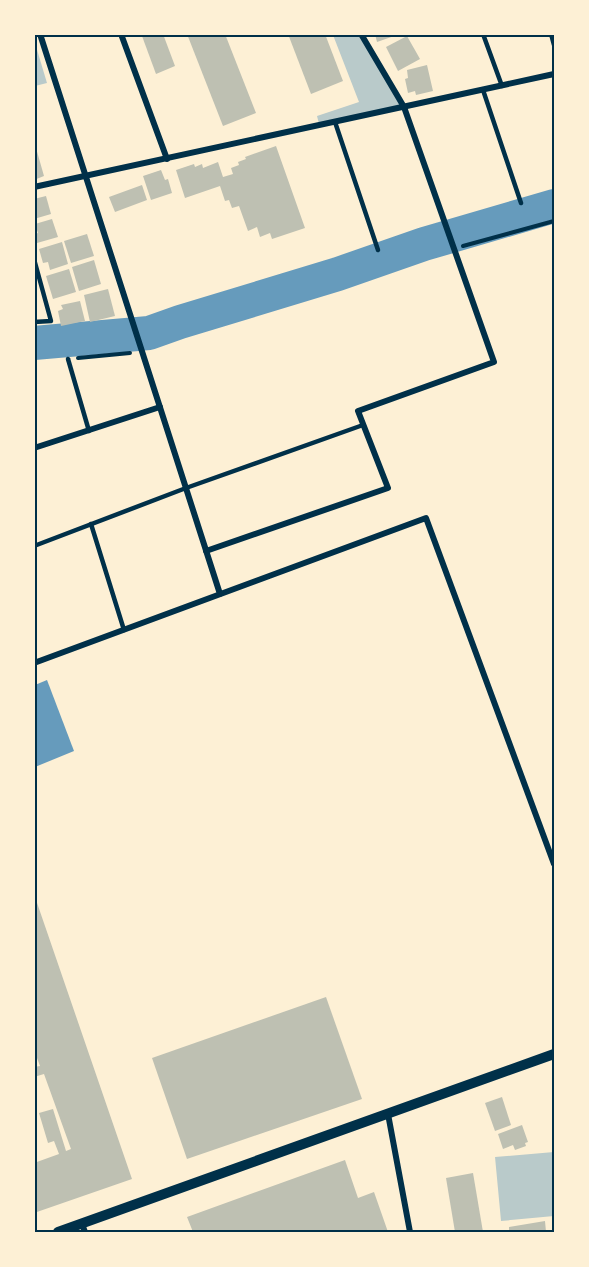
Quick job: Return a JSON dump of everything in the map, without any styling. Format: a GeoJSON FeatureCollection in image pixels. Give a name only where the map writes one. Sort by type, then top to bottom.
{"type":"FeatureCollection","features":[{"type":"Feature","properties":{"kind":"street"},"geometry":{"type":"LineString","coordinates":[[40,34],[220,594]]}},
{"type":"Feature","properties":{"kind":"street"},"geometry":{"type":"LineString","coordinates":[[121,34],[167,159]]}},
{"type":"Feature","properties":{"kind":"street"},"geometry":{"type":"LineString","coordinates":[[206,551],[388,488],[358,411],[495,362],[404,107],[361,34]]}},
{"type":"Feature","properties":{"kind":"street"},"geometry":{"type":"LineString","coordinates":[[34,187],[554,75]]}},
{"type":"Feature","properties":{"kind":"street"},"geometry":{"type":"LineString","coordinates":[[34,448],[160,407]]}},
{"type":"Feature","properties":{"kind":"street"},"geometry":{"type":"LineString","coordinates":[[34,663],[426,518],[555,864]]}},
{"type":"Feature","properties":{"kind":"street"},"geometry":{"type":"LineString","coordinates":[[58,1233],[83,1228],[555,1054]]}},
{"type":"Feature","properties":{"kind":"street"},"geometry":{"type":"LineString","coordinates":[[388,1114],[411,1233]]}},
{"type":"Feature","properties":{"kind":"lane"},"geometry":{"type":"LineString","coordinates":[[483,34],[502,86]]}},
{"type":"Feature","properties":{"kind":"lane"},"geometry":{"type":"LineString","coordinates":[[551,34],[555,45]]}},
{"type":"Feature","properties":{"kind":"lane"},"geometry":{"type":"LineString","coordinates":[[483,90],[521,203]]}},
{"type":"Feature","properties":{"kind":"lane"},"geometry":{"type":"LineString","coordinates":[[335,122],[378,250]]}},
{"type":"Feature","properties":{"kind":"lane"},"geometry":{"type":"LineString","coordinates":[[34,258],[51,321],[34,322]]}},
{"type":"Feature","properties":{"kind":"lane"},"geometry":{"type":"LineString","coordinates":[[68,359],[89,431]]}},
{"type":"Feature","properties":{"kind":"lane"},"geometry":{"type":"LineString","coordinates":[[34,546],[186,488],[363,425]]}},
{"type":"Feature","properties":{"kind":"lane"},"geometry":{"type":"LineString","coordinates":[[91,524],[124,630]]}},
{"type":"Feature","properties":{"kind":"path"},"geometry":{"type":"LineString","coordinates":[[454,249],[555,221]]}},
{"type":"Feature","properties":{"kind":"path"},"geometry":{"type":"LineString","coordinates":[[68,359],[141,348]]}},
{"type":"Feature","properties":{"kind":"shaded area"},"geometry":{"type":"Polygon","coordinates":[[[333,35],[359,35],[401,106],[319,124],[317,116],[359,102],[333,35]]]}},
{"type":"Feature","properties":{"kind":"shaded area"},"geometry":{"type":"Polygon","coordinates":[[[35,43],[47,83],[34,86],[35,43]]]}},
{"type":"Feature","properties":{"kind":"shaded area"},"geometry":{"type":"Polygon","coordinates":[[[554,1152],[554,1216],[501,1221],[495,1157],[554,1152]]]}},
{"type":"Feature","properties":{"kind":"water"},"geometry":{"type":"Polygon","coordinates":[[[47,680],[74,751],[35,767],[35,685],[47,680]]]}},
{"type":"Feature","properties":{"kind":"building"},"geometry":{"type":"Polygon","coordinates":[[[163,34],[175,66],[156,74],[142,36],[163,34]]]}},
{"type":"Feature","properties":{"kind":"building"},"geometry":{"type":"Polygon","coordinates":[[[187,34],[225,34],[256,113],[223,126],[187,34]]]}},
{"type":"Feature","properties":{"kind":"building"},"geometry":{"type":"Polygon","coordinates":[[[288,34],[325,34],[343,81],[311,94],[288,34]]]}},
{"type":"Feature","properties":{"kind":"building"},"geometry":{"type":"Polygon","coordinates":[[[375,34],[397,34],[397,35],[377,42],[375,34]]]}},
{"type":"Feature","properties":{"kind":"building"},"geometry":{"type":"Polygon","coordinates":[[[407,36],[420,59],[398,71],[386,47],[407,36]]]}},
{"type":"Feature","properties":{"kind":"building"},"geometry":{"type":"Polygon","coordinates":[[[427,65],[433,91],[416,95],[415,91],[408,93],[405,79],[408,78],[407,70],[427,65]]]}},
{"type":"Feature","properties":{"kind":"building"},"geometry":{"type":"Polygon","coordinates":[[[34,141],[44,176],[34,180],[34,141]]]}},
{"type":"Feature","properties":{"kind":"building"},"geometry":{"type":"Polygon","coordinates":[[[276,146],[305,228],[272,239],[270,233],[260,237],[257,227],[248,231],[239,206],[232,208],[229,200],[225,201],[220,186],[185,198],[176,170],[194,164],[195,167],[202,164],[203,168],[218,162],[223,177],[233,174],[231,168],[239,165],[238,162],[246,159],[245,157],[276,146]]]}},
{"type":"Feature","properties":{"kind":"building"},"geometry":{"type":"Polygon","coordinates":[[[161,170],[165,180],[168,179],[172,193],[151,200],[143,176],[161,170]]]}},
{"type":"Feature","properties":{"kind":"building"},"geometry":{"type":"Polygon","coordinates":[[[142,185],[147,200],[115,212],[109,197],[142,185]]]}},
{"type":"Feature","properties":{"kind":"building"},"geometry":{"type":"Polygon","coordinates":[[[46,196],[51,214],[34,219],[34,199],[46,196]]]}},
{"type":"Feature","properties":{"kind":"building"},"geometry":{"type":"Polygon","coordinates":[[[52,219],[58,237],[37,243],[35,234],[38,233],[35,224],[52,219]]]}},
{"type":"Feature","properties":{"kind":"building"},"geometry":{"type":"Polygon","coordinates":[[[87,234],[94,256],[71,263],[64,241],[87,234]]]}},
{"type":"Feature","properties":{"kind":"building"},"geometry":{"type":"Polygon","coordinates":[[[62,242],[68,264],[50,270],[48,262],[43,263],[39,249],[62,242]]]}},
{"type":"Feature","properties":{"kind":"building"},"geometry":{"type":"Polygon","coordinates":[[[94,260],[101,284],[79,291],[72,267],[94,260]]]}},
{"type":"Feature","properties":{"kind":"building"},"geometry":{"type":"Polygon","coordinates":[[[69,269],[76,292],[53,299],[46,276],[69,269]]]}},
{"type":"Feature","properties":{"kind":"building"},"geometry":{"type":"Polygon","coordinates":[[[108,289],[115,316],[90,322],[84,295],[108,289]]]}},
{"type":"Feature","properties":{"kind":"building"},"geometry":{"type":"Polygon","coordinates":[[[80,301],[85,321],[61,326],[58,311],[63,309],[61,305],[80,301]]]}},
{"type":"Feature","properties":{"kind":"building"},"geometry":{"type":"Polygon","coordinates":[[[35,897],[132,1179],[34,1213],[34,1163],[59,1154],[54,1141],[48,1143],[39,1113],[53,1109],[66,1151],[71,1149],[44,1074],[34,1077],[34,1067],[40,1066],[34,1050],[35,897]]]}},
{"type":"Feature","properties":{"kind":"building"},"geometry":{"type":"Polygon","coordinates":[[[326,997],[362,1099],[187,1159],[152,1058],[326,997]]]}},
{"type":"Feature","properties":{"kind":"building"},"geometry":{"type":"Polygon","coordinates":[[[502,1097],[511,1125],[495,1131],[485,1103],[502,1097]]]}},
{"type":"Feature","properties":{"kind":"building"},"geometry":{"type":"Polygon","coordinates":[[[522,1125],[528,1142],[525,1143],[526,1146],[515,1150],[513,1145],[503,1149],[498,1134],[522,1125]]]}},
{"type":"Feature","properties":{"kind":"building"},"geometry":{"type":"Polygon","coordinates":[[[345,1160],[358,1198],[374,1192],[388,1232],[193,1232],[187,1217],[345,1160]]]}},
{"type":"Feature","properties":{"kind":"building"},"geometry":{"type":"Polygon","coordinates":[[[473,1173],[483,1232],[455,1232],[446,1178],[473,1173]]]}},
{"type":"Feature","properties":{"kind":"building"},"geometry":{"type":"Polygon","coordinates":[[[545,1221],[546,1232],[509,1232],[509,1227],[545,1221]]]}},
{"type":"Feature","properties":{"kind":"waterway"},"geometry":{"type":"LineString","coordinates":[[34,343],[149,333],[338,274],[424,244],[554,206]]}}]}
